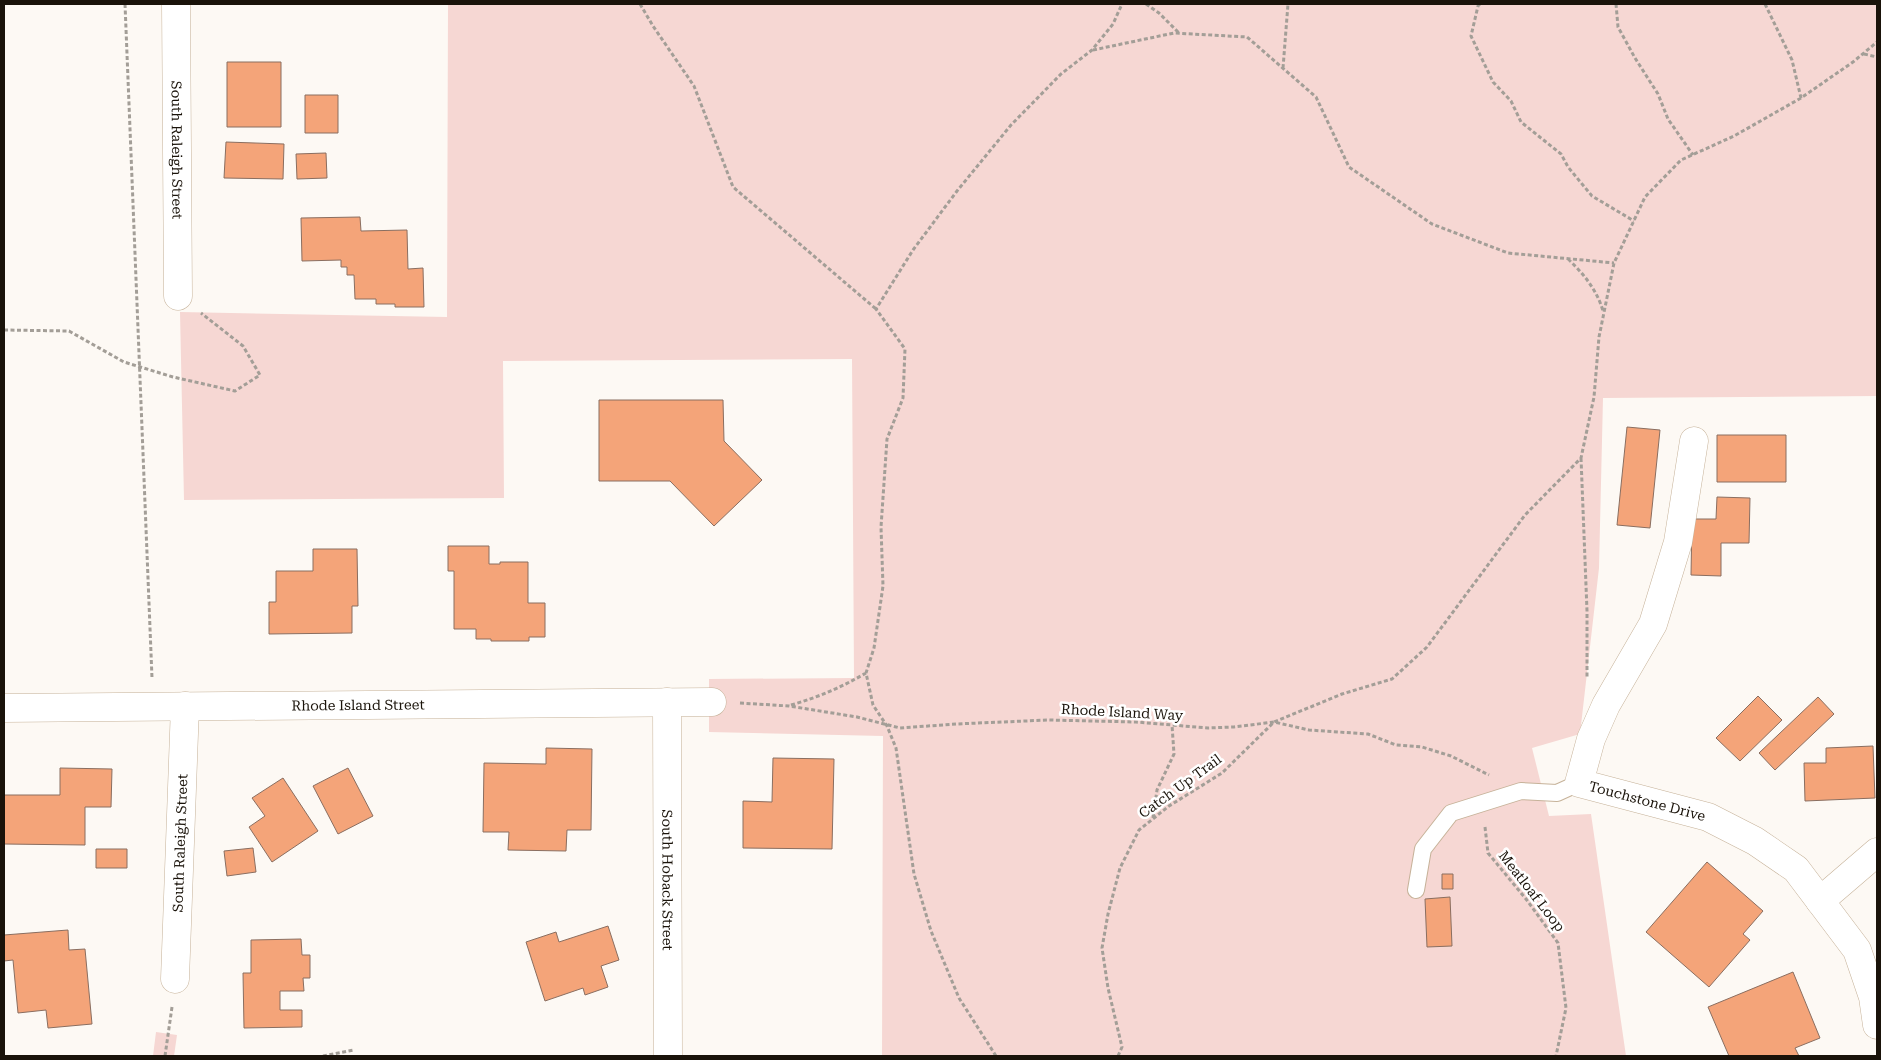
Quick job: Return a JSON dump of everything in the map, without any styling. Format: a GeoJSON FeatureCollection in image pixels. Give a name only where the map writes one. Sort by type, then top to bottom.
{"type":"FeatureCollection","features":[{"type":"Feature","properties":{"kind":"street","name":"South Raleigh Street"},"geometry":{"type":"LineString","coordinates":[[176,4],[178,296]]}},
{"type":"Feature","properties":{"kind":"street","name":"Touchstone Drive"},"geometry":{"type":"LineString","coordinates":[[1694,441],[1678,542],[1653,624],[1606,705],[1591,739],[1579,783],[1708,817],[1755,841],[1796,869],[1857,950],[1873,997],[1877,1025]]}},
{"type":"Feature","properties":{"kind":"street","name":"South Hoback Street"},"geometry":{"type":"LineString","coordinates":[[667,702],[668,1056]]}},
{"type":"Feature","properties":{"kind":"street","name":"Rhode Island Street"},"geometry":{"type":"LineString","coordinates":[[4,708],[712,702]]}},
{"type":"Feature","properties":{"kind":"street","name":"South Raleigh Street"},"geometry":{"type":"LineString","coordinates":[[176,979],[185,706]]}},
{"type":"Feature","properties":{"kind":"street"},"geometry":{"type":"LineString","coordinates":[[1820,900],[1877,852]]}},
{"type":"Feature","properties":{"kind":"lane"},"geometry":{"type":"LineString","coordinates":[[1416,890],[1423,849],[1451,813],[1521,791],[1557,793],[1579,783]]}},
{"type":"Feature","properties":{"kind":"path"},"geometry":{"type":"LineString","coordinates":[[125,4],[153,706]]}},
{"type":"Feature","properties":{"kind":"path"},"geometry":{"type":"LineString","coordinates":[[640,4],[694,86],[732,187],[876,310],[905,349],[903,398],[887,439],[881,527],[883,586],[874,648],[866,672],[873,704],[887,726],[896,748],[914,874],[931,931],[959,998],[996,1056]]}},
{"type":"Feature","properties":{"kind":"path"},"geometry":{"type":"LineString","coordinates":[[876,310],[935,218],[1010,125],[1061,74],[1092,50],[1113,24],[1122,4]]}},
{"type":"Feature","properties":{"kind":"path"},"geometry":{"type":"LineString","coordinates":[[1146,4],[1159,13],[1179,33]]}},
{"type":"Feature","properties":{"kind":"path"},"geometry":{"type":"LineString","coordinates":[[1283,69],[1288,4]]}},
{"type":"Feature","properties":{"kind":"path"},"geometry":{"type":"LineString","coordinates":[[1480,4],[1471,36],[1493,82],[1510,101],[1521,122],[1561,154],[1568,167],[1592,196],[1634,221]]}},
{"type":"Feature","properties":{"kind":"path"},"geometry":{"type":"LineString","coordinates":[[1616,4],[1618,27],[1658,94],[1668,119],[1693,155]]}},
{"type":"Feature","properties":{"kind":"path"},"geometry":{"type":"LineString","coordinates":[[1765,4],[1792,60],[1801,98]]}},
{"type":"Feature","properties":{"kind":"path"},"geometry":{"type":"LineString","coordinates":[[1092,50],[1174,33],[1247,37],[1316,97],[1349,167],[1432,224],[1508,253],[1614,263]]}},
{"type":"Feature","properties":{"kind":"path"},"geometry":{"type":"LineString","coordinates":[[1606,705],[1587,684],[1587,611],[1581,458],[1594,397],[1599,337],[1614,263],[1645,197],[1681,160],[1734,136],[1801,98],[1864,54],[1877,42]]}},
{"type":"Feature","properties":{"kind":"path"},"geometry":{"type":"LineString","coordinates":[[1864,54],[1877,58]]}},
{"type":"Feature","properties":{"kind":"path"},"geometry":{"type":"LineString","coordinates":[[1567,259],[1583,273],[1600,301],[1604,312]]}},
{"type":"Feature","properties":{"kind":"path"},"geometry":{"type":"LineString","coordinates":[[4,330],[69,331],[124,362],[173,377],[235,391],[260,376],[243,346],[178,296]]}},
{"type":"Feature","properties":{"kind":"path"},"geometry":{"type":"LineString","coordinates":[[1274,722],[1342,694],[1392,679],[1426,647],[1525,515],[1581,458]]}},
{"type":"Feature","properties":{"kind":"path"},"geometry":{"type":"LineString","coordinates":[[789,706],[817,698],[843,687],[866,672]]}},
{"type":"Feature","properties":{"kind":"path","name":"Rhode Island Way"},"geometry":{"type":"LineString","coordinates":[[712,702],[789,706],[857,717],[900,728],[1048,720],[1136,722],[1208,728],[1274,722],[1308,730],[1368,734],[1396,745],[1422,747],[1451,756],[1521,791]]}},
{"type":"Feature","properties":{"kind":"path","name":"Catch Up Trail"},"geometry":{"type":"LineString","coordinates":[[1118,1056],[1122,1047],[1108,988],[1102,948],[1108,914],[1120,868],[1139,830],[1169,806],[1222,773],[1274,722]]}},
{"type":"Feature","properties":{"kind":"path"},"geometry":{"type":"LineString","coordinates":[[1153,819],[1157,790],[1174,754],[1172,725]]}},
{"type":"Feature","properties":{"kind":"path","name":"Meatloaf Loop"},"geometry":{"type":"LineString","coordinates":[[1484,824],[1488,853],[1526,898],[1558,943],[1566,1008],[1556,1056]]}},
{"type":"Feature","properties":{"kind":"path"},"geometry":{"type":"LineString","coordinates":[[165,1056],[176,979]]}},
{"type":"Feature","properties":{"kind":"path"},"geometry":{"type":"LineString","coordinates":[[323,1056],[354,1050]]}},
{"type":"Feature","properties":{"kind":"shaded area"},"geometry":{"type":"Polygon","coordinates":[[[448,4],[1877,4],[1877,396],[1603,398],[1599,568],[1580,734],[1532,748],[1549,816],[1591,814],[1626,1056],[882,1056],[883,736],[709,732],[709,679],[854,678],[852,359],[503,361],[504,498],[184,500],[180,312],[447,317],[448,4]]]}},
{"type":"Feature","properties":{"kind":"shaded area"},"geometry":{"type":"Polygon","coordinates":[[[156,1032],[177,1035],[174,1056],[153,1056],[156,1032]]]}},
{"type":"Feature","properties":{"kind":"building"},"geometry":{"type":"Polygon","coordinates":[[[227,62],[281,62],[281,127],[227,127],[227,62]]]}},
{"type":"Feature","properties":{"kind":"building"},"geometry":{"type":"Polygon","coordinates":[[[305,95],[338,95],[338,133],[305,133],[305,95]]]}},
{"type":"Feature","properties":{"kind":"building"},"geometry":{"type":"Polygon","coordinates":[[[226,142],[284,144],[283,179],[224,178],[226,142]]]}},
{"type":"Feature","properties":{"kind":"building"},"geometry":{"type":"Polygon","coordinates":[[[326,153],[327,178],[297,179],[296,154],[326,153]]]}},
{"type":"Feature","properties":{"kind":"building"},"geometry":{"type":"Polygon","coordinates":[[[360,217],[361,231],[407,230],[408,269],[423,268],[424,307],[395,307],[395,304],[376,304],[376,299],[355,299],[354,275],[347,275],[347,267],[341,267],[341,260],[302,261],[301,218],[360,217]]]}},
{"type":"Feature","properties":{"kind":"building"},"geometry":{"type":"Polygon","coordinates":[[[599,400],[723,400],[724,441],[762,480],[714,526],[670,481],[599,481],[599,400]]]}},
{"type":"Feature","properties":{"kind":"building"},"geometry":{"type":"Polygon","coordinates":[[[1627,427],[1660,430],[1650,528],[1617,525],[1627,427]]]}},
{"type":"Feature","properties":{"kind":"building"},"geometry":{"type":"Polygon","coordinates":[[[1717,435],[1786,435],[1786,482],[1717,482],[1717,435]]]}},
{"type":"Feature","properties":{"kind":"building"},"geometry":{"type":"Polygon","coordinates":[[[1717,497],[1750,498],[1749,543],[1721,543],[1721,576],[1691,575],[1692,519],[1716,519],[1717,497]]]}},
{"type":"Feature","properties":{"kind":"building"},"geometry":{"type":"Polygon","coordinates":[[[448,546],[489,546],[489,564],[528,562],[528,603],[545,603],[545,637],[529,637],[529,641],[491,641],[491,639],[476,639],[476,629],[454,629],[454,571],[448,571],[448,546]]]}},
{"type":"Feature","properties":{"kind":"building"},"geometry":{"type":"Polygon","coordinates":[[[313,549],[357,549],[358,606],[352,606],[352,633],[269,634],[269,602],[276,602],[276,571],[313,571],[313,549]]]}},
{"type":"Feature","properties":{"kind":"building"},"geometry":{"type":"Polygon","coordinates":[[[1758,696],[1782,720],[1740,761],[1716,738],[1758,696]]]}},
{"type":"Feature","properties":{"kind":"building"},"geometry":{"type":"Polygon","coordinates":[[[1818,697],[1834,714],[1775,770],[1759,753],[1818,697]]]}},
{"type":"Feature","properties":{"kind":"building"},"geometry":{"type":"Polygon","coordinates":[[[1873,746],[1875,798],[1805,801],[1804,763],[1826,763],[1826,748],[1873,746]]]}},
{"type":"Feature","properties":{"kind":"building"},"geometry":{"type":"Polygon","coordinates":[[[546,748],[592,749],[591,830],[567,830],[566,851],[508,850],[509,832],[483,832],[484,763],[546,764],[546,748]]]}},
{"type":"Feature","properties":{"kind":"building"},"geometry":{"type":"Polygon","coordinates":[[[773,758],[834,759],[832,849],[743,848],[743,801],[772,802],[773,758]]]}},
{"type":"Feature","properties":{"kind":"building"},"geometry":{"type":"Polygon","coordinates":[[[60,768],[112,769],[111,807],[85,807],[85,845],[4,844],[4,795],[60,795],[60,768]]]}},
{"type":"Feature","properties":{"kind":"building"},"geometry":{"type":"Polygon","coordinates":[[[348,768],[373,816],[338,834],[313,786],[348,768]]]}},
{"type":"Feature","properties":{"kind":"building"},"geometry":{"type":"Polygon","coordinates":[[[283,778],[318,831],[272,862],[249,827],[265,816],[252,798],[283,778]]]}},
{"type":"Feature","properties":{"kind":"building"},"geometry":{"type":"Polygon","coordinates":[[[253,848],[256,872],[227,876],[224,851],[253,848]]]}},
{"type":"Feature","properties":{"kind":"building"},"geometry":{"type":"Polygon","coordinates":[[[96,849],[127,849],[127,868],[96,868],[96,849]]]}},
{"type":"Feature","properties":{"kind":"building"},"geometry":{"type":"Polygon","coordinates":[[[1707,862],[1763,911],[1743,934],[1750,940],[1709,987],[1646,932],[1707,862]]]}},
{"type":"Feature","properties":{"kind":"building"},"geometry":{"type":"Polygon","coordinates":[[[1442,874],[1453,874],[1453,889],[1442,889],[1442,874]]]}},
{"type":"Feature","properties":{"kind":"building"},"geometry":{"type":"Polygon","coordinates":[[[1450,897],[1452,946],[1427,947],[1425,899],[1450,897]]]}},
{"type":"Feature","properties":{"kind":"building"},"geometry":{"type":"Polygon","coordinates":[[[608,926],[619,960],[601,966],[608,987],[585,995],[583,988],[545,1001],[526,942],[556,932],[559,942],[608,926]]]}},
{"type":"Feature","properties":{"kind":"building"},"geometry":{"type":"Polygon","coordinates":[[[68,930],[69,950],[85,949],[92,1024],[48,1028],[46,1010],[18,1013],[13,960],[4,961],[4,935],[68,930]]]}},
{"type":"Feature","properties":{"kind":"building"},"geometry":{"type":"Polygon","coordinates":[[[301,939],[302,955],[310,955],[310,978],[303,978],[304,991],[280,991],[280,1010],[302,1010],[302,1027],[244,1028],[243,973],[251,973],[251,940],[301,939]]]}},
{"type":"Feature","properties":{"kind":"building"},"geometry":{"type":"Polygon","coordinates":[[[1793,972],[1820,1038],[1795,1048],[1799,1056],[1729,1056],[1708,1007],[1793,972]]]}}]}
